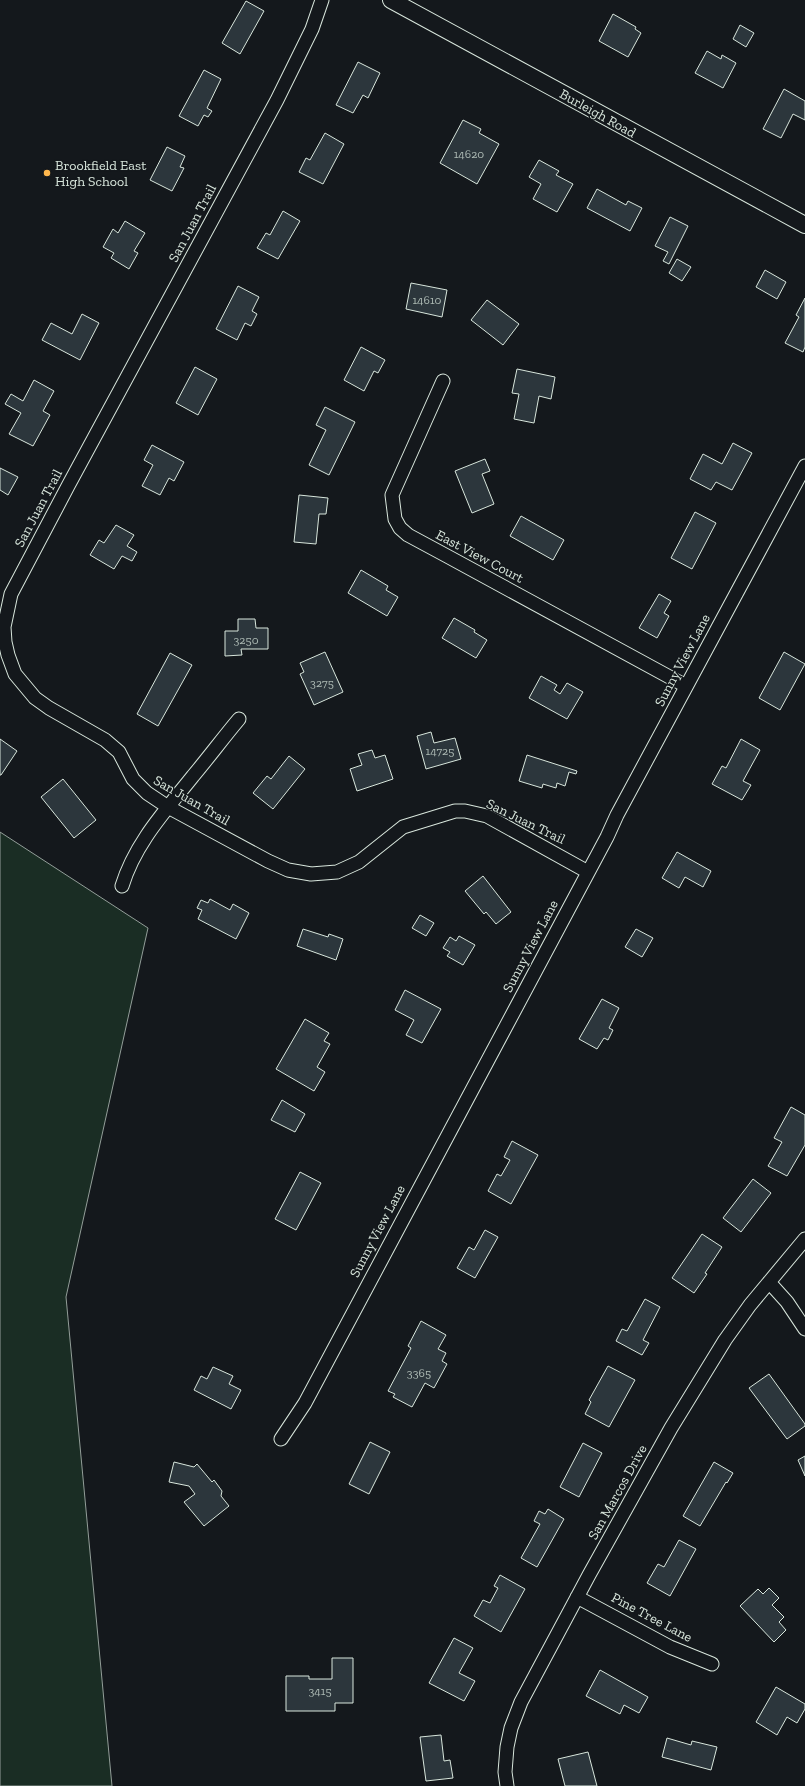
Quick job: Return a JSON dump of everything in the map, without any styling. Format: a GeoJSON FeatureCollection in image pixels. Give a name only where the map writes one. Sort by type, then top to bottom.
{"type":"FeatureCollection","features":[{"type":"Feature","properties":{"kind":"street","name":"San Juan Trail"},"geometry":{"type":"LineString","coordinates":[[322,0],[312,29],[277,100],[11,594],[7,607],[4,627],[5,642],[15,674],[35,698],[49,708],[105,740],[119,752],[139,787],[168,807],[268,861],[300,873],[325,874],[348,868],[359,862],[403,827],[455,812],[466,811],[487,816],[588,872]]}},
{"type":"Feature","properties":{"kind":"street","name":"Burleigh Road"},"geometry":{"type":"LineString","coordinates":[[391,0],[805,225]]}},
{"type":"Feature","properties":{"kind":"street","name":"East View Court"},"geometry":{"type":"LineString","coordinates":[[443,381],[392,495],[395,519],[400,528],[408,535],[686,686]]}},
{"type":"Feature","properties":{"kind":"street","name":"Sunny View Lane"},"geometry":{"type":"LineString","coordinates":[[281,1439],[309,1396],[686,686],[805,466]]}},
{"type":"Feature","properties":{"kind":"street"},"geometry":{"type":"LineString","coordinates":[[122,886],[133,858],[168,807],[239,719]]}},
{"type":"Feature","properties":{"kind":"street","name":"San Marcos Drive"},"geometry":{"type":"LineString","coordinates":[[507,1785],[505,1772],[507,1747],[511,1728],[521,1702],[578,1597],[699,1380],[725,1340],[768,1282],[805,1239]]}},
{"type":"Feature","properties":{"kind":"street"},"geometry":{"type":"LineString","coordinates":[[768,1282],[787,1302],[805,1329]]}},
{"type":"Feature","properties":{"kind":"street","name":"Pine Tree Lane"},"geometry":{"type":"LineString","coordinates":[[578,1597],[670,1647],[712,1664]]}},
{"type":"Feature","properties":{"kind":"green space"},"geometry":{"type":"Polygon","coordinates":[[[0,832],[148,928],[66,1297],[112,1786],[0,1786],[0,832]]]}},
{"type":"Feature","properties":{"kind":"building"},"geometry":{"type":"Polygon","coordinates":[[[246,1],[264,11],[240,54],[222,43],[246,1]]]}},
{"type":"Feature","properties":{"kind":"building"},"geometry":{"type":"Polygon","coordinates":[[[613,14],[636,27],[635,29],[641,33],[628,57],[599,41],[613,14]]]}},
{"type":"Feature","properties":{"kind":"building"},"geometry":{"type":"Polygon","coordinates":[[[740,25],[754,33],[746,47],[733,39],[740,25]]]}},
{"type":"Feature","properties":{"kind":"building"},"geometry":{"type":"Polygon","coordinates":[[[707,51],[721,59],[722,55],[736,63],[723,88],[695,73],[707,51]]]}},
{"type":"Feature","properties":{"kind":"building"},"geometry":{"type":"Polygon","coordinates":[[[358,62],[380,73],[368,98],[363,95],[353,113],[336,105],[358,62]]]}},
{"type":"Feature","properties":{"kind":"building"},"geometry":{"type":"Polygon","coordinates":[[[204,70],[221,79],[207,108],[212,111],[208,117],[204,115],[198,126],[179,116],[204,70]]]}},
{"type":"Feature","properties":{"kind":"building"},"geometry":{"type":"Polygon","coordinates":[[[784,89],[805,101],[805,120],[793,114],[781,138],[763,129],[784,89]]]}},
{"type":"Feature","properties":{"kind":"building"},"geometry":{"type":"Polygon","coordinates":[[[463,120],[481,129],[479,133],[499,144],[477,184],[440,163],[463,120]]]}},
{"type":"Feature","properties":{"kind":"building"},"geometry":{"type":"Polygon","coordinates":[[[325,133],[344,144],[323,184],[299,172],[306,158],[310,160],[325,133]]]}},
{"type":"Feature","properties":{"kind":"building"},"geometry":{"type":"Polygon","coordinates":[[[167,147],[185,156],[180,167],[184,168],[172,191],[150,180],[167,147]]]}},
{"type":"Feature","properties":{"kind":"building"},"geometry":{"type":"Polygon","coordinates":[[[539,160],[559,171],[556,175],[573,184],[557,212],[533,199],[541,184],[529,177],[539,160]]]}},
{"type":"Feature","properties":{"kind":"building"},"geometry":{"type":"Polygon","coordinates":[[[597,189],[626,205],[628,201],[642,208],[630,231],[587,208],[597,189]]]}},
{"type":"Feature","properties":{"kind":"building"},"geometry":{"type":"Polygon","coordinates":[[[283,211],[300,221],[278,259],[257,248],[266,233],[270,235],[283,211]]]}},
{"type":"Feature","properties":{"kind":"building"},"geometry":{"type":"Polygon","coordinates":[[[670,217],[688,226],[669,264],[663,261],[668,252],[655,246],[670,217]]]}},
{"type":"Feature","properties":{"kind":"building"},"geometry":{"type":"Polygon","coordinates":[[[125,221],[145,233],[134,251],[138,253],[129,269],[111,258],[114,253],[103,247],[113,229],[118,233],[125,221]]]}},
{"type":"Feature","properties":{"kind":"building"},"geometry":{"type":"Polygon","coordinates":[[[677,259],[691,267],[682,281],[669,273],[677,259]]]}},
{"type":"Feature","properties":{"kind":"building"},"geometry":{"type":"Polygon","coordinates":[[[765,270],[786,282],[777,299],[756,287],[765,270]]]}},
{"type":"Feature","properties":{"kind":"building"},"geometry":{"type":"Polygon","coordinates":[[[411,283],[447,290],[442,317],[406,309],[411,283]]]}},
{"type":"Feature","properties":{"kind":"building"},"geometry":{"type":"Polygon","coordinates":[[[238,286],[259,297],[252,311],[257,314],[251,326],[245,323],[237,340],[216,329],[238,286]]]}},
{"type":"Feature","properties":{"kind":"building"},"geometry":{"type":"Polygon","coordinates":[[[805,298],[805,347],[803,352],[785,343],[799,317],[796,315],[805,298]]]}},
{"type":"Feature","properties":{"kind":"building"},"geometry":{"type":"Polygon","coordinates":[[[487,300],[519,324],[503,345],[471,320],[487,300]]]}},
{"type":"Feature","properties":{"kind":"building"},"geometry":{"type":"Polygon","coordinates":[[[82,314],[99,323],[80,360],[42,340],[51,323],[72,334],[82,314]]]}},
{"type":"Feature","properties":{"kind":"building"},"geometry":{"type":"Polygon","coordinates":[[[361,347],[385,360],[378,373],[374,371],[364,391],[344,380],[361,347]]]}},
{"type":"Feature","properties":{"kind":"building"},"geometry":{"type":"Polygon","coordinates":[[[195,367],[217,379],[198,415],[176,403],[195,367]]]}},
{"type":"Feature","properties":{"kind":"building"},"geometry":{"type":"Polygon","coordinates":[[[517,369],[555,377],[551,399],[539,396],[534,423],[514,419],[519,394],[512,393],[517,369]]]}},
{"type":"Feature","properties":{"kind":"building"},"geometry":{"type":"Polygon","coordinates":[[[34,380],[54,391],[43,411],[50,415],[33,446],[9,434],[21,413],[5,404],[11,394],[23,401],[34,380]]]}},
{"type":"Feature","properties":{"kind":"building"},"geometry":{"type":"Polygon","coordinates":[[[325,407],[355,422],[329,475],[309,465],[326,430],[316,425],[325,407]]]}},
{"type":"Feature","properties":{"kind":"building"},"geometry":{"type":"Polygon","coordinates":[[[733,443],[752,453],[732,490],[716,482],[711,490],[690,479],[703,454],[722,464],[733,443]]]}},
{"type":"Feature","properties":{"kind":"building"},"geometry":{"type":"Polygon","coordinates":[[[152,445],[184,462],[174,481],[169,478],[160,495],[142,486],[153,465],[144,460],[152,445]]]}},
{"type":"Feature","properties":{"kind":"building"},"geometry":{"type":"Polygon","coordinates":[[[485,459],[490,471],[482,474],[494,504],[472,513],[455,471],[485,459]]]}},
{"type":"Feature","properties":{"kind":"building"},"geometry":{"type":"Polygon","coordinates":[[[0,468],[18,477],[8,495],[0,490],[0,468]]]}},
{"type":"Feature","properties":{"kind":"building"},"geometry":{"type":"Polygon","coordinates":[[[299,495],[328,498],[326,514],[319,514],[316,544],[294,542],[299,495]]]}},
{"type":"Feature","properties":{"kind":"building"},"geometry":{"type":"Polygon","coordinates":[[[695,512],[716,523],[692,569],[671,558],[695,512]]]}},
{"type":"Feature","properties":{"kind":"building"},"geometry":{"type":"Polygon","coordinates":[[[521,516],[564,540],[553,560],[510,536],[521,516]]]}},
{"type":"Feature","properties":{"kind":"building"},"geometry":{"type":"Polygon","coordinates":[[[116,525],[134,535],[127,546],[137,552],[132,561],[122,556],[114,569],[90,555],[99,540],[104,543],[116,525]]]}},
{"type":"Feature","properties":{"kind":"building"},"geometry":{"type":"Polygon","coordinates":[[[361,570],[388,586],[386,590],[398,597],[387,616],[348,593],[361,570]]]}},
{"type":"Feature","properties":{"kind":"building"},"geometry":{"type":"Polygon","coordinates":[[[659,594],[671,601],[664,613],[669,616],[657,638],[639,628],[659,594]]]}},
{"type":"Feature","properties":{"kind":"building"},"geometry":{"type":"Polygon","coordinates":[[[454,618],[475,630],[474,632],[487,640],[476,658],[442,638],[454,618]]]}},
{"type":"Feature","properties":{"kind":"building"},"geometry":{"type":"Polygon","coordinates":[[[238,619],[255,619],[256,628],[268,628],[268,649],[241,649],[242,655],[225,656],[225,631],[238,631],[238,619]]]}},
{"type":"Feature","properties":{"kind":"building"},"geometry":{"type":"Polygon","coordinates":[[[325,652],[343,692],[314,705],[300,674],[304,672],[300,663],[325,652]]]}},
{"type":"Feature","properties":{"kind":"building"},"geometry":{"type":"Polygon","coordinates":[[[784,652],[805,664],[780,710],[759,698],[784,652]]]}},
{"type":"Feature","properties":{"kind":"building"},"geometry":{"type":"Polygon","coordinates":[[[170,653],[192,665],[158,726],[137,714],[170,653]]]}},
{"type":"Feature","properties":{"kind":"building"},"geometry":{"type":"Polygon","coordinates":[[[541,676],[557,685],[554,690],[560,694],[567,683],[583,692],[567,719],[529,698],[541,676]]]}},
{"type":"Feature","properties":{"kind":"building"},"geometry":{"type":"Polygon","coordinates":[[[431,732],[434,743],[455,738],[461,759],[426,769],[417,736],[431,732]]]}},
{"type":"Feature","properties":{"kind":"building"},"geometry":{"type":"Polygon","coordinates":[[[0,739],[17,751],[1,775],[0,775],[0,739]]]}},
{"type":"Feature","properties":{"kind":"building"},"geometry":{"type":"Polygon","coordinates":[[[741,739],[760,750],[743,781],[751,785],[742,800],[712,784],[722,766],[726,768],[741,739]]]}},
{"type":"Feature","properties":{"kind":"building"},"geometry":{"type":"Polygon","coordinates":[[[372,750],[375,758],[385,755],[393,779],[357,791],[350,769],[362,765],[358,754],[372,750]]]}},
{"type":"Feature","properties":{"kind":"building"},"geometry":{"type":"Polygon","coordinates":[[[527,755],[577,771],[576,774],[569,772],[565,786],[557,783],[556,788],[543,784],[542,788],[519,781],[527,755]]]}},
{"type":"Feature","properties":{"kind":"building"},"geometry":{"type":"Polygon","coordinates":[[[289,756],[305,769],[273,809],[253,793],[267,776],[271,779],[289,756]]]}},
{"type":"Feature","properties":{"kind":"building"},"geometry":{"type":"Polygon","coordinates":[[[63,779],[96,820],[74,838],[41,797],[63,779]]]}},
{"type":"Feature","properties":{"kind":"building"},"geometry":{"type":"Polygon","coordinates":[[[677,852],[711,871],[703,887],[685,877],[679,888],[662,878],[677,852]]]}},
{"type":"Feature","properties":{"kind":"building"},"geometry":{"type":"Polygon","coordinates":[[[483,876],[511,912],[496,924],[486,912],[484,914],[465,891],[483,876]]]}},
{"type":"Feature","properties":{"kind":"building"},"geometry":{"type":"Polygon","coordinates":[[[210,899],[230,910],[233,904],[249,913],[236,939],[198,919],[202,910],[197,908],[201,900],[208,903],[210,899]]]}},
{"type":"Feature","properties":{"kind":"building"},"geometry":{"type":"Polygon","coordinates":[[[420,915],[434,923],[426,936],[412,928],[420,915]]]}},
{"type":"Feature","properties":{"kind":"building"},"geometry":{"type":"Polygon","coordinates":[[[303,929],[328,937],[329,934],[343,939],[336,960],[297,946],[303,929]]]}},
{"type":"Feature","properties":{"kind":"building"},"geometry":{"type":"Polygon","coordinates":[[[636,929],[653,938],[642,957],[625,947],[636,929]]]}},
{"type":"Feature","properties":{"kind":"building"},"geometry":{"type":"Polygon","coordinates":[[[459,936],[475,945],[463,965],[447,956],[450,952],[443,948],[450,937],[456,941],[459,936]]]}},
{"type":"Feature","properties":{"kind":"building"},"geometry":{"type":"Polygon","coordinates":[[[405,990],[441,1009],[422,1043],[406,1035],[414,1020],[395,1010],[405,990]]]}},
{"type":"Feature","properties":{"kind":"building"},"geometry":{"type":"Polygon","coordinates":[[[602,999],[619,1008],[609,1028],[613,1030],[608,1040],[604,1038],[597,1049],[579,1039],[602,999]]]}},
{"type":"Feature","properties":{"kind":"building"},"geometry":{"type":"Polygon","coordinates":[[[305,1019],[329,1033],[324,1041],[330,1044],[317,1067],[325,1072],[314,1091],[276,1069],[305,1019]]]}},
{"type":"Feature","properties":{"kind":"building"},"geometry":{"type":"Polygon","coordinates":[[[282,1100],[305,1114],[295,1132],[271,1120],[282,1100]]]}},
{"type":"Feature","properties":{"kind":"building"},"geometry":{"type":"Polygon","coordinates":[[[791,1107],[805,1115],[805,1145],[787,1176],[768,1166],[782,1142],[774,1138],[791,1107]]]}},
{"type":"Feature","properties":{"kind":"building"},"geometry":{"type":"Polygon","coordinates":[[[512,1141],[538,1155],[511,1204],[488,1191],[497,1174],[501,1176],[510,1160],[504,1157],[512,1141]]]}},
{"type":"Feature","properties":{"kind":"building"},"geometry":{"type":"Polygon","coordinates":[[[300,1172],[321,1183],[296,1230],[275,1219],[300,1172]]]}},
{"type":"Feature","properties":{"kind":"building"},"geometry":{"type":"Polygon","coordinates":[[[753,1179],[771,1193],[741,1232],[723,1218],[753,1179]]]}},
{"type":"Feature","properties":{"kind":"building"},"geometry":{"type":"Polygon","coordinates":[[[485,1230],[498,1237],[475,1278],[457,1268],[469,1247],[474,1250],[485,1230]]]}},
{"type":"Feature","properties":{"kind":"building"},"geometry":{"type":"Polygon","coordinates":[[[702,1234],[722,1247],[705,1273],[707,1274],[694,1293],[672,1278],[702,1234]]]}},
{"type":"Feature","properties":{"kind":"building"},"geometry":{"type":"Polygon","coordinates":[[[645,1299],[660,1307],[643,1340],[649,1343],[642,1355],[616,1341],[622,1329],[627,1331],[645,1299]]]}},
{"type":"Feature","properties":{"kind":"building"},"geometry":{"type":"Polygon","coordinates":[[[421,1321],[446,1335],[438,1349],[446,1353],[442,1361],[447,1364],[434,1388],[425,1383],[412,1407],[393,1397],[395,1394],[388,1391],[411,1348],[408,1346],[421,1321]]]}},
{"type":"Feature","properties":{"kind":"building"},"geometry":{"type":"Polygon","coordinates":[[[608,1366],[635,1380],[609,1427],[585,1414],[591,1402],[589,1400],[608,1366]]]}},
{"type":"Feature","properties":{"kind":"building"},"geometry":{"type":"Polygon","coordinates":[[[213,1367],[233,1376],[229,1384],[241,1390],[231,1409],[194,1390],[201,1376],[207,1379],[213,1367]]]}},
{"type":"Feature","properties":{"kind":"building"},"geometry":{"type":"Polygon","coordinates":[[[769,1374],[805,1424],[805,1426],[787,1439],[749,1388],[769,1374]]]}},
{"type":"Feature","properties":{"kind":"building"},"geometry":{"type":"Polygon","coordinates":[[[370,1442],[390,1452],[369,1494],[349,1484],[370,1442]]]}},
{"type":"Feature","properties":{"kind":"building"},"geometry":{"type":"Polygon","coordinates":[[[583,1443],[602,1453],[579,1497],[560,1487],[583,1443]]]}},
{"type":"Feature","properties":{"kind":"building"},"geometry":{"type":"Polygon","coordinates":[[[805,1456],[805,1476],[798,1460],[805,1456]]]}},
{"type":"Feature","properties":{"kind":"building"},"geometry":{"type":"Polygon","coordinates":[[[174,1462],[194,1467],[197,1464],[212,1482],[214,1480],[222,1491],[221,1496],[229,1506],[204,1526],[184,1502],[195,1494],[189,1486],[169,1482],[174,1462]]]}},
{"type":"Feature","properties":{"kind":"building"},"geometry":{"type":"Polygon","coordinates":[[[714,1462],[733,1473],[700,1526],[683,1516],[714,1462]]]}},
{"type":"Feature","properties":{"kind":"building"},"geometry":{"type":"Polygon","coordinates":[[[548,1509],[564,1519],[537,1567],[521,1558],[540,1524],[534,1521],[539,1511],[545,1514],[548,1509]]]}},
{"type":"Feature","properties":{"kind":"building"},"geometry":{"type":"Polygon","coordinates":[[[679,1540],[696,1549],[670,1596],[647,1583],[658,1564],[664,1567],[679,1540]]]}},
{"type":"Feature","properties":{"kind":"building"},"geometry":{"type":"Polygon","coordinates":[[[500,1575],[525,1589],[501,1632],[474,1616],[483,1600],[490,1603],[498,1588],[494,1586],[500,1575]]]}},
{"type":"Feature","properties":{"kind":"building"},"geometry":{"type":"Polygon","coordinates":[[[769,1588],[779,1598],[772,1605],[784,1617],[779,1622],[786,1630],[774,1642],[740,1606],[758,1589],[763,1594],[769,1588]]]}},
{"type":"Feature","properties":{"kind":"building"},"geometry":{"type":"Polygon","coordinates":[[[454,1638],[473,1648],[459,1673],[475,1681],[464,1701],[429,1683],[454,1638]]]}},
{"type":"Feature","properties":{"kind":"building"},"geometry":{"type":"Polygon","coordinates":[[[332,1658],[353,1658],[353,1703],[335,1703],[335,1711],[286,1711],[286,1676],[309,1676],[309,1679],[332,1679],[332,1658]]]}},
{"type":"Feature","properties":{"kind":"building"},"geometry":{"type":"Polygon","coordinates":[[[600,1670],[648,1697],[639,1713],[624,1705],[620,1714],[586,1696],[600,1670]]]}},
{"type":"Feature","properties":{"kind":"building"},"geometry":{"type":"Polygon","coordinates":[[[776,1687],[805,1704],[805,1709],[797,1723],[787,1717],[777,1735],[756,1722],[776,1687]]]}},
{"type":"Feature","properties":{"kind":"building"},"geometry":{"type":"Polygon","coordinates":[[[441,1735],[444,1761],[450,1760],[453,1778],[426,1781],[420,1737],[441,1735]]]}},
{"type":"Feature","properties":{"kind":"building"},"geometry":{"type":"Polygon","coordinates":[[[667,1738],[691,1745],[692,1741],[717,1747],[711,1770],[662,1757],[667,1738]]]}},
{"type":"Feature","properties":{"kind":"building"},"geometry":{"type":"Polygon","coordinates":[[[588,1752],[597,1786],[565,1786],[558,1759],[588,1752]]]}},
{"type":"Feature","properties":{"kind":"place","name":"Brookfield East High School"},"geometry":{"type":"Point","coordinates":[47,173]}}]}
